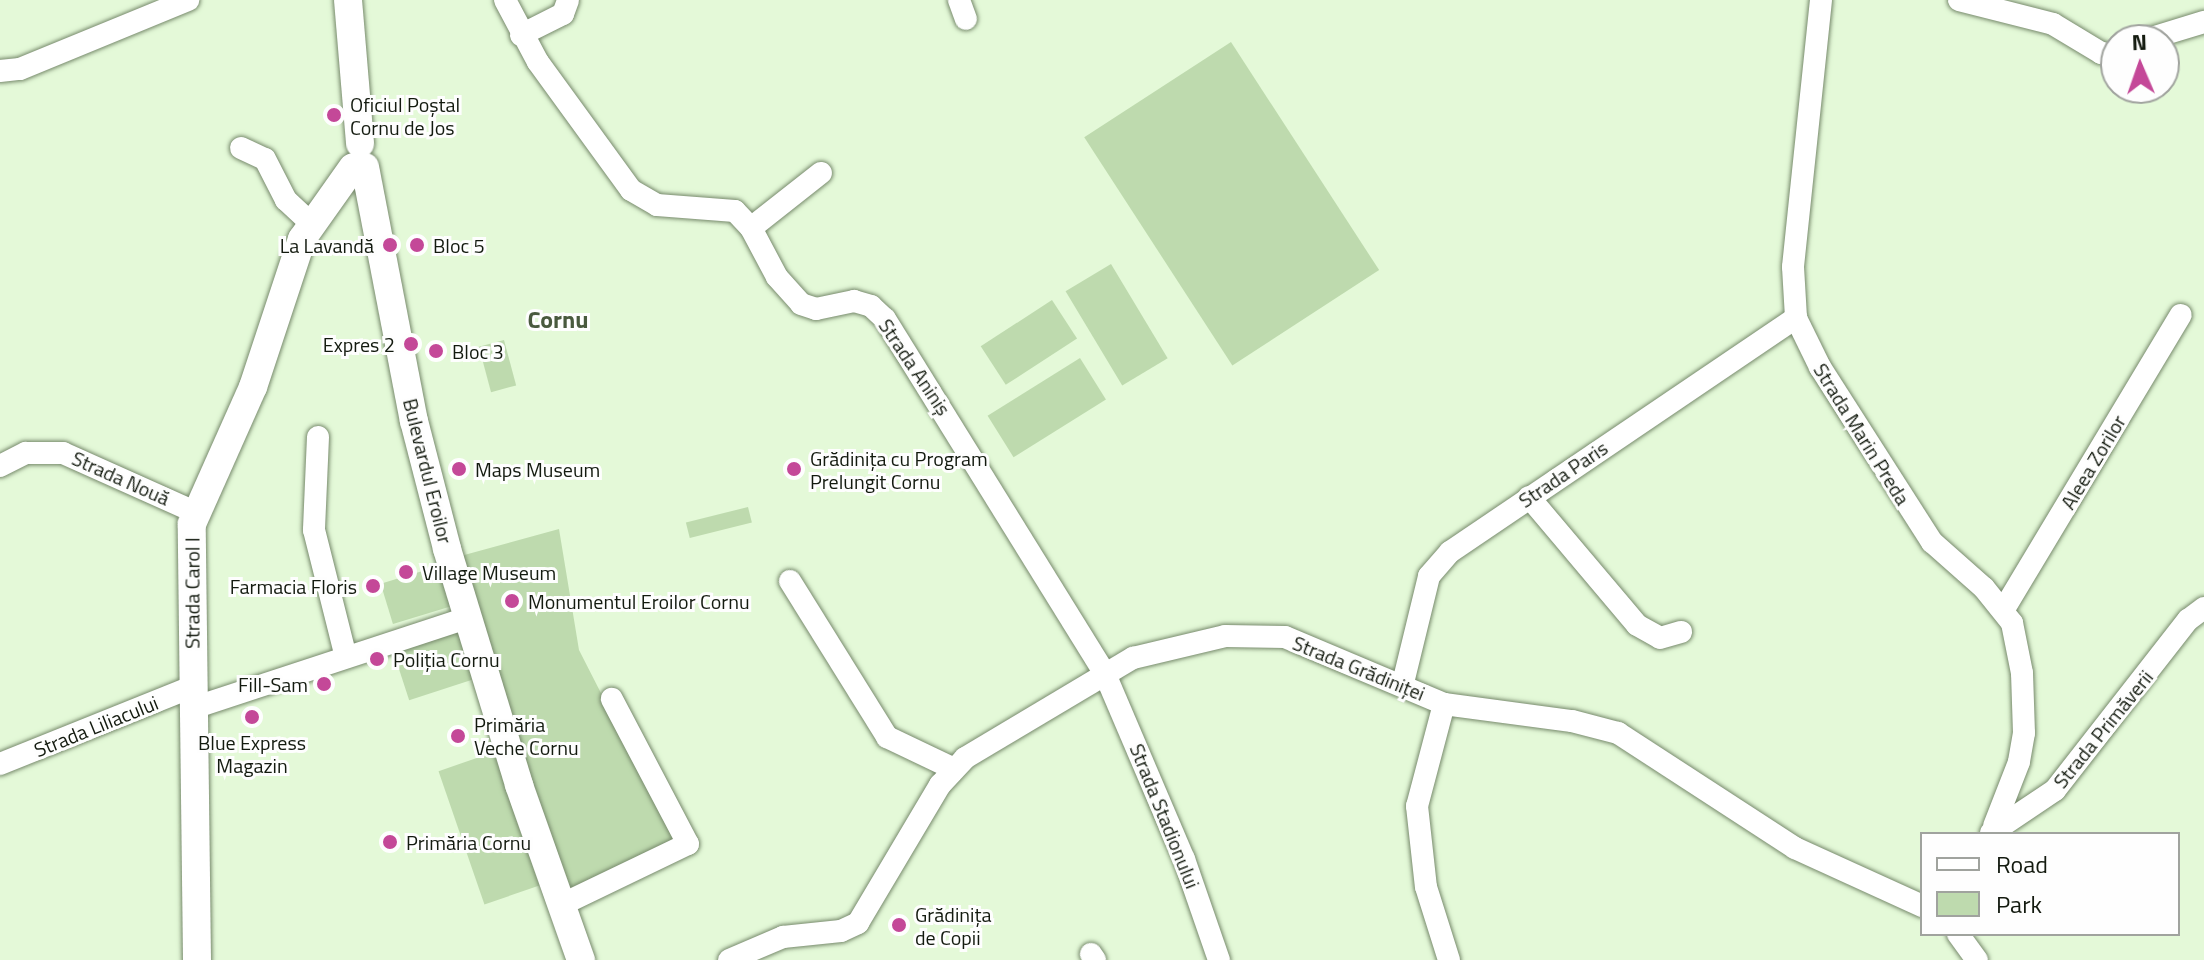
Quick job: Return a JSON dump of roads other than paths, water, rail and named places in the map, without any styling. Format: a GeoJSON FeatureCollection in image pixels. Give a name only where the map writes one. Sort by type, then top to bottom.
{"type":"FeatureCollection","features":[{"type":"Feature","properties":{"kind":"main road"},"geometry":{"type":"LineString","coordinates":[[348,0],[359,159]]}},
{"type":"Feature","properties":{"kind":"main road","name":"Strada Carol I"},"geometry":{"type":"LineString","coordinates":[[197,960],[189,556],[195,512],[253,387],[287,277],[310,222],[359,159]]}},
{"type":"Feature","properties":{"kind":"main road","name":"Bulevardul Eroilor"},"geometry":{"type":"LineString","coordinates":[[359,159],[422,456],[467,618],[581,960]]}},
{"type":"Feature","properties":{"kind":"street"},"geometry":{"type":"LineString","coordinates":[[0,71],[20,69],[188,0]]}},
{"type":"Feature","properties":{"kind":"street"},"geometry":{"type":"LineString","coordinates":[[505,0],[521,35],[631,190],[657,205],[735,211],[751,228],[821,173]]}},
{"type":"Feature","properties":{"kind":"street"},"geometry":{"type":"LineString","coordinates":[[521,35],[563,14],[568,0]]}},
{"type":"Feature","properties":{"kind":"street","name":"Strada Marin Preda"},"geometry":{"type":"LineString","coordinates":[[1821,0],[1793,267],[1796,318],[1820,367],[1932,542],[2004,609],[2018,643],[2024,733],[2019,762],[1992,830]]}},
{"type":"Feature","properties":{"kind":"street"},"geometry":{"type":"LineString","coordinates":[[1959,0],[2053,24],[2100,52]]}},
{"type":"Feature","properties":{"kind":"street"},"geometry":{"type":"LineString","coordinates":[[2180,29],[2204,22]]}},
{"type":"Feature","properties":{"kind":"street"},"geometry":{"type":"LineString","coordinates":[[241,148],[265,159],[286,200],[310,222]]}},
{"type":"Feature","properties":{"kind":"street","name":"Strada Aniniș"},"geometry":{"type":"LineString","coordinates":[[751,228],[777,277],[801,304],[816,309],[854,301],[871,306],[885,319],[1105,674]]}},
{"type":"Feature","properties":{"kind":"street","name":"Aleea Zorilor"},"geometry":{"type":"LineString","coordinates":[[2004,609],[2181,315]]}},
{"type":"Feature","properties":{"kind":"street","name":"Strada Paris"},"geometry":{"type":"LineString","coordinates":[[1403,683],[1422,599],[1436,566],[1529,497],[1796,318]]}},
{"type":"Feature","properties":{"kind":"street"},"geometry":{"type":"LineString","coordinates":[[318,437],[314,530],[346,657]]}},
{"type":"Feature","properties":{"kind":"street","name":"Strada Nouă"},"geometry":{"type":"LineString","coordinates":[[0,466],[26,453],[63,453],[195,512]]}},
{"type":"Feature","properties":{"kind":"street"},"geometry":{"type":"LineString","coordinates":[[1529,497],[1637,625],[1660,638],[1681,632]]}},
{"type":"Feature","properties":{"kind":"street"},"geometry":{"type":"LineString","coordinates":[[790,581],[887,737],[952,768]]}},
{"type":"Feature","properties":{"kind":"street","name":"Strada Primăverii"},"geometry":{"type":"LineString","coordinates":[[1992,830],[2028,812],[2055,790],[2188,620],[2204,608]]}},
{"type":"Feature","properties":{"kind":"street","name":"Strada Liliacului"},"geometry":{"type":"LineString","coordinates":[[0,764],[192,698],[346,657],[467,618]]}},
{"type":"Feature","properties":{"kind":"street","name":"Strada Grădiniței"},"geometry":{"type":"LineString","coordinates":[[729,960],[772,940],[841,931],[858,923],[952,768],[1105,674],[1164,647],[1254,635],[1285,637],[1324,650],[1444,704],[1572,721],[1618,733],[1795,848],[1920,905]]}},
{"type":"Feature","properties":{"kind":"street","name":"Strada Stadionului"},"geometry":{"type":"LineString","coordinates":[[1105,674],[1184,859],[1219,960]]}},
{"type":"Feature","properties":{"kind":"street"},"geometry":{"type":"LineString","coordinates":[[561,905],[688,844],[612,699]]}},
{"type":"Feature","properties":{"kind":"street"},"geometry":{"type":"LineString","coordinates":[[1444,704],[1417,806],[1426,887],[1449,960]]}},
{"type":"Feature","properties":{"kind":"street"},"geometry":{"type":"LineString","coordinates":[[1959,936],[1977,960]]}},
{"type":"Feature","properties":{"kind":"place","name":"Oficiul Poștal Cornu de Jos"},"geometry":{"type":"Point","coordinates":[334,115]}},
{"type":"Feature","properties":{"kind":"place","name":"La Lavandă"},"geometry":{"type":"Point","coordinates":[390,245]}},
{"type":"Feature","properties":{"kind":"place","name":"Bloc 5"},"geometry":{"type":"Point","coordinates":[417,245]}},
{"type":"Feature","properties":{"kind":"place","name":"Expres 2"},"geometry":{"type":"Point","coordinates":[411,344]}},
{"type":"Feature","properties":{"kind":"place","name":"Bloc 3"},"geometry":{"type":"Point","coordinates":[436,351]}},
{"type":"Feature","properties":{"kind":"place","name":"Maps Museum"},"geometry":{"type":"Point","coordinates":[459,469]}},
{"type":"Feature","properties":{"kind":"place","name":"Grădinița cu Program Prelungit Cornu"},"geometry":{"type":"Point","coordinates":[794,469]}},
{"type":"Feature","properties":{"kind":"place","name":"Village Museum"},"geometry":{"type":"Point","coordinates":[406,572]}},
{"type":"Feature","properties":{"kind":"place","name":"Farmacia Floris"},"geometry":{"type":"Point","coordinates":[373,586]}},
{"type":"Feature","properties":{"kind":"place","name":"Monumentul Eroilor Cornu"},"geometry":{"type":"Point","coordinates":[512,601]}},
{"type":"Feature","properties":{"kind":"place","name":"Poliția Cornu"},"geometry":{"type":"Point","coordinates":[377,659]}},
{"type":"Feature","properties":{"kind":"place","name":"Fill-Sam"},"geometry":{"type":"Point","coordinates":[324,684]}},
{"type":"Feature","properties":{"kind":"place","name":"Blue Express Magazin"},"geometry":{"type":"Point","coordinates":[252,717]}},
{"type":"Feature","properties":{"kind":"place","name":"Primăria Veche Cornu"},"geometry":{"type":"Point","coordinates":[458,736]}},
{"type":"Feature","properties":{"kind":"place","name":"Primăria Cornu"},"geometry":{"type":"Point","coordinates":[390,842]}},
{"type":"Feature","properties":{"kind":"place","name":"Grădinița de Copii"},"geometry":{"type":"Point","coordinates":[899,925]}},
{"type":"Feature","properties":{"kind":"district","name":"Cornu"},"geometry":{"type":"Point","coordinates":[558,320]}}]}
